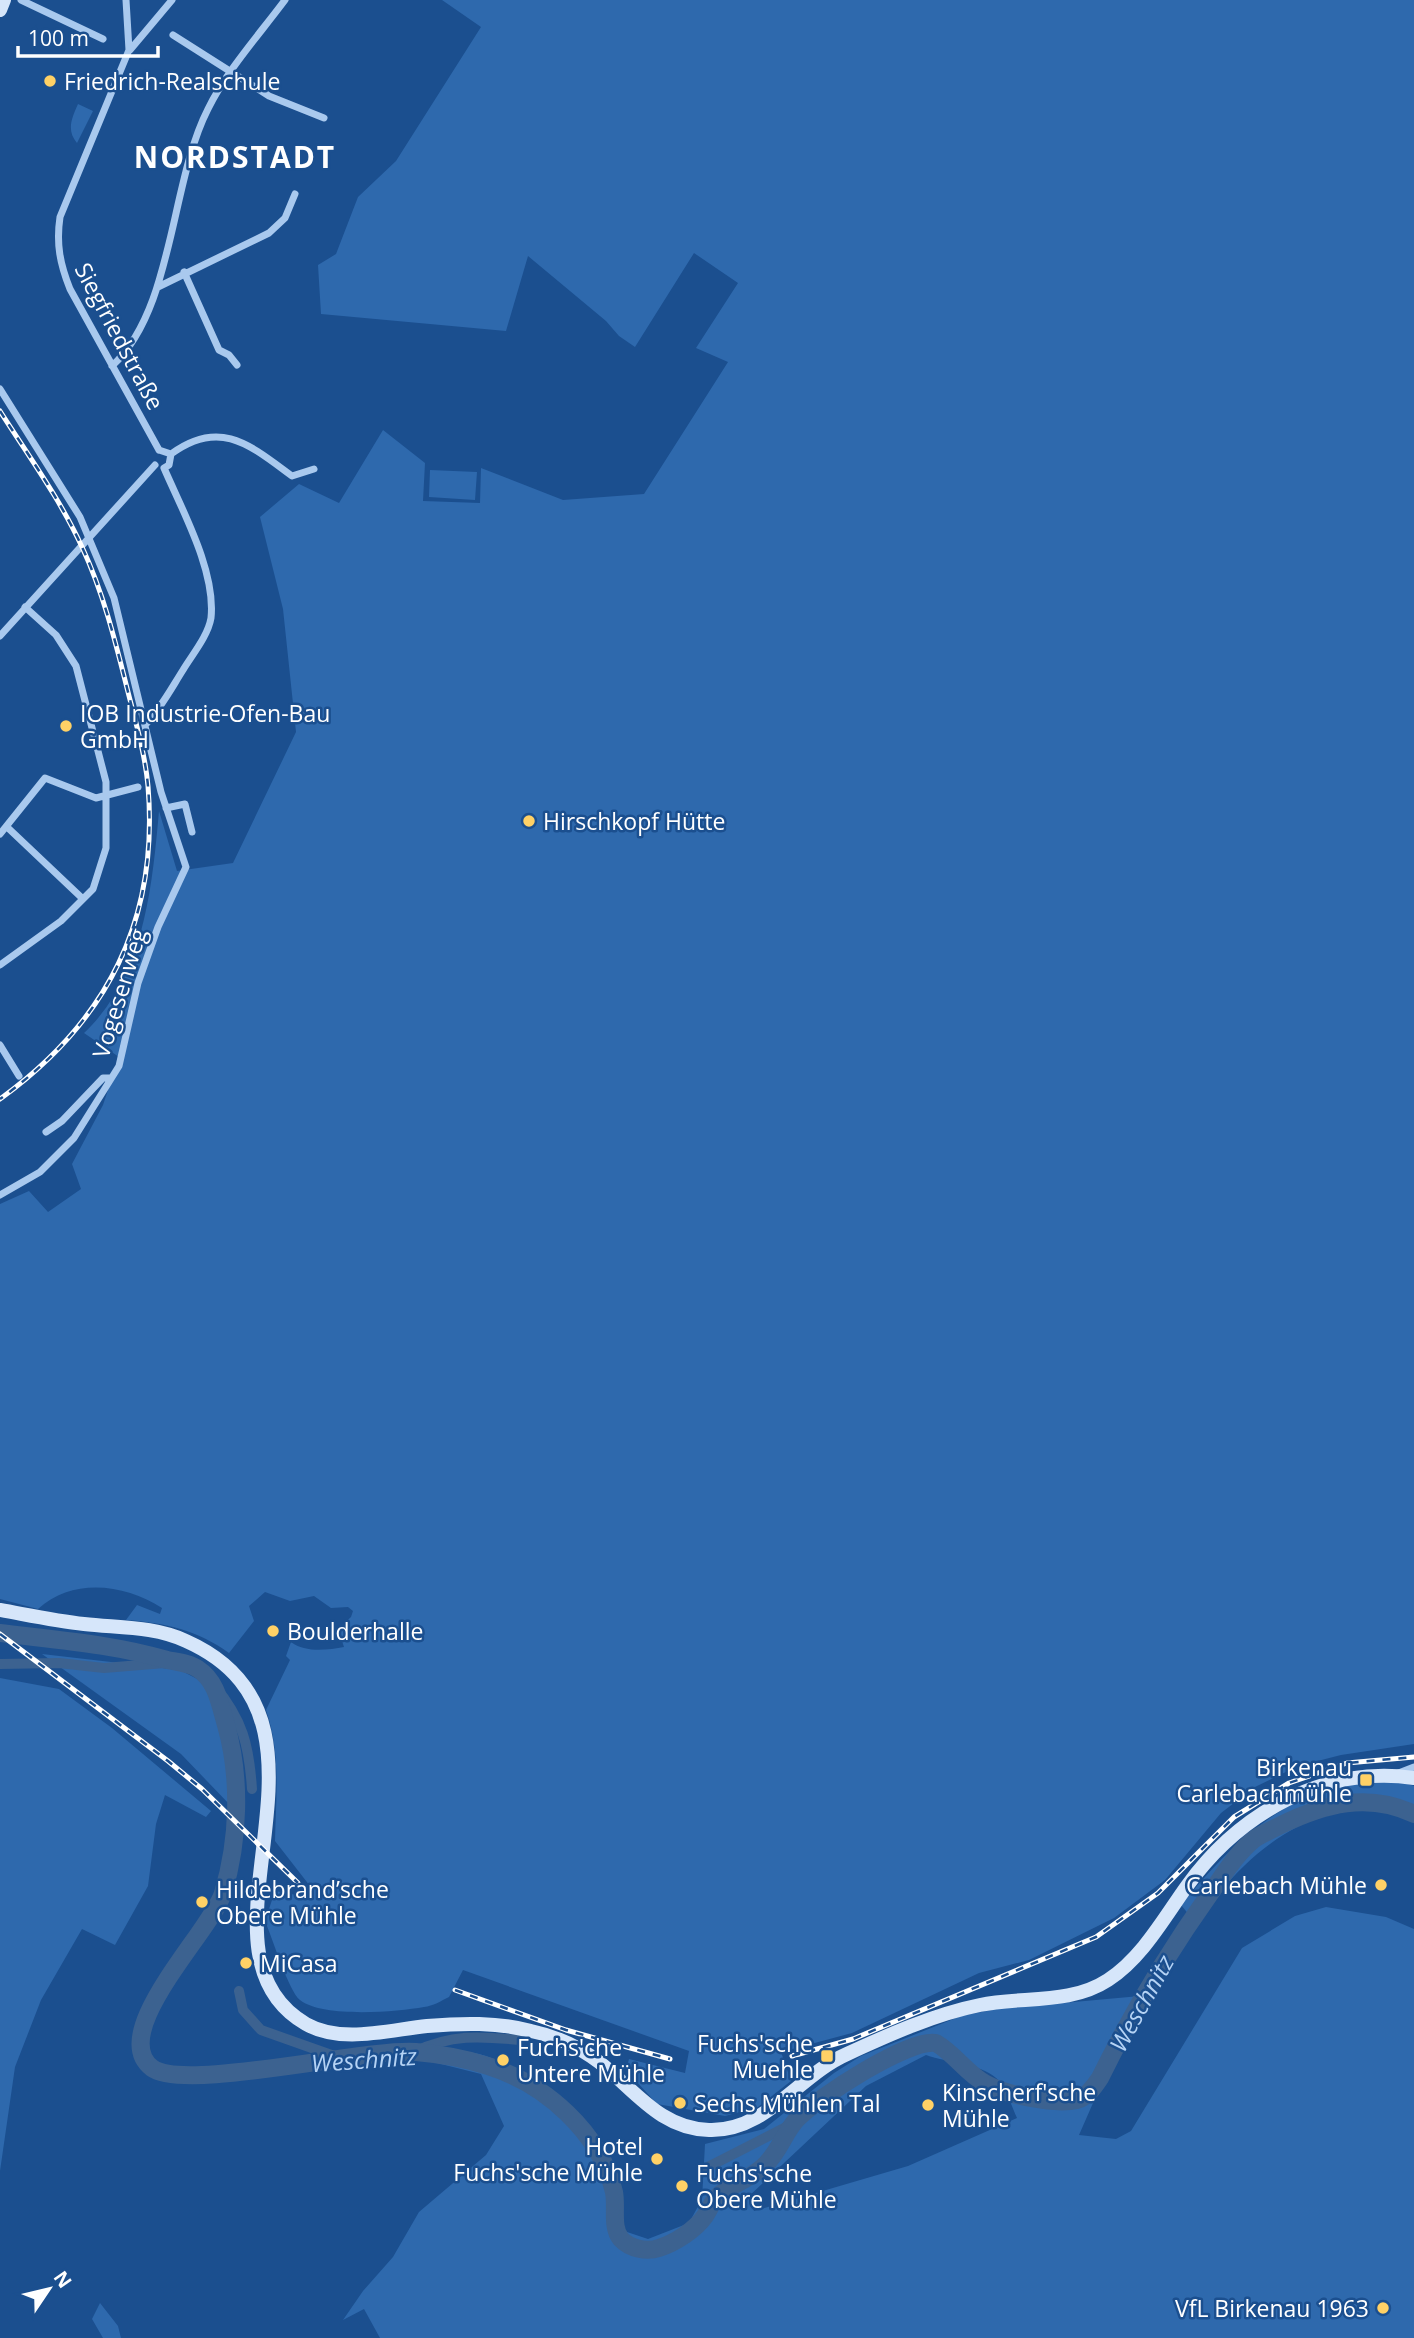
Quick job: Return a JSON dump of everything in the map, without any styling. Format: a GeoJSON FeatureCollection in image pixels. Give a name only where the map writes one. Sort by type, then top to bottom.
{"type":"FeatureCollection","features":[{"type":"Feature","properties":{"kind":"main road"},"geometry":{"type":"LineString","coordinates":[[0,10],[4,0]]}},
{"type":"Feature","properties":{"kind":"main road"},"geometry":{"type":"LineString","coordinates":[[0,1609],[84,1624],[162,1632],[181,1638],[216,1657],[244,1687],[257,1708],[269,1750],[270,1783],[257,1914],[259,1951],[269,1984],[290,2013],[308,2025],[335,2034],[475,2024],[535,2032],[579,2049],[598,2061],[658,2114],[696,2129],[718,2130],[746,2123],[831,2062],[948,2014],[986,2003],[1076,1994],[1105,1982],[1129,1963],[1195,1875],[1240,1828],[1287,1799],[1317,1787],[1358,1777],[1392,1775],[1414,1778]]}},
{"type":"Feature","properties":{"kind":"street"},"geometry":{"type":"LineString","coordinates":[[21,0],[103,39]]}},
{"type":"Feature","properties":{"kind":"street","name":"Siegfriedstraße"},"geometry":{"type":"LineString","coordinates":[[126,0],[129,51],[60,217],[57,240],[69,289],[159,450]]}},
{"type":"Feature","properties":{"kind":"street"},"geometry":{"type":"LineString","coordinates":[[129,51],[172,0]]}},
{"type":"Feature","properties":{"kind":"street"},"geometry":{"type":"LineString","coordinates":[[112,366],[131,340],[158,286],[190,154],[208,109],[230,73],[285,0]]}},
{"type":"Feature","properties":{"kind":"street"},"geometry":{"type":"LineString","coordinates":[[173,35],[269,96],[324,118]]}},
{"type":"Feature","properties":{"kind":"street"},"geometry":{"type":"LineString","coordinates":[[158,286],[269,233],[285,218],[295,194]]}},
{"type":"Feature","properties":{"kind":"street"},"geometry":{"type":"LineString","coordinates":[[184,272],[219,349],[229,355],[237,365]]}},
{"type":"Feature","properties":{"kind":"street"},"geometry":{"type":"LineString","coordinates":[[0,389],[89,536],[114,598],[166,808],[185,804],[192,832]]}},
{"type":"Feature","properties":{"kind":"street"},"geometry":{"type":"LineString","coordinates":[[155,465],[153,458],[159,450],[171,454],[208,435],[234,438],[259,451],[292,476],[314,469]]}},
{"type":"Feature","properties":{"kind":"street"},"geometry":{"type":"LineString","coordinates":[[164,468],[172,460],[171,454]]}},
{"type":"Feature","properties":{"kind":"street"},"geometry":{"type":"LineString","coordinates":[[0,636],[155,465]]}},
{"type":"Feature","properties":{"kind":"street"},"geometry":{"type":"LineString","coordinates":[[146,724],[156,713],[205,634],[211,619],[210,598],[201,555],[164,468],[155,465]]}},
{"type":"Feature","properties":{"kind":"street"},"geometry":{"type":"LineString","coordinates":[[0,965],[61,921],[93,889],[106,848],[107,795],[76,666],[56,635],[25,607]]}},
{"type":"Feature","properties":{"kind":"street"},"geometry":{"type":"LineString","coordinates":[[0,834],[45,778],[96,798],[138,787]]}},
{"type":"Feature","properties":{"kind":"street","name":"Vogesenweg"},"geometry":{"type":"LineString","coordinates":[[0,1195],[40,1172],[74,1139],[119,1066],[127,1025],[150,950],[186,867],[166,808]]}},
{"type":"Feature","properties":{"kind":"street"},"geometry":{"type":"LineString","coordinates":[[7,827],[83,899]]}},
{"type":"Feature","properties":{"kind":"street"},"geometry":{"type":"LineString","coordinates":[[0,1045],[19,1076]]}},
{"type":"Feature","properties":{"kind":"street"},"geometry":{"type":"LineString","coordinates":[[46,1132],[103,1078],[110,1079]]}},
{"type":"Feature","properties":{"kind":"street"},"geometry":{"type":"LineString","coordinates":[[1392,1775],[1414,1767]]}},
{"type":"Feature","properties":{"kind":"shaded area"},"geometry":{"type":"Polygon","coordinates":[[[442,0],[1414,0],[1414,1744],[1341,1755],[1298,1766],[1255,1787],[1221,1813],[1165,1880],[1114,1918],[1029,1960],[979,1973],[852,2033],[781,2052],[791,2081],[758,2107],[725,2116],[657,2104],[626,2070],[629,2059],[685,2073],[689,2051],[463,1970],[449,1997],[431,2006],[412,2009],[360,2012],[325,2009],[311,2006],[296,1995],[265,1921],[275,1891],[302,1896],[310,1886],[275,1841],[276,1758],[266,1710],[290,1660],[286,1656],[291,1642],[310,1649],[344,1647],[338,1629],[351,1617],[353,1611],[348,1607],[331,1608],[314,1596],[290,1601],[265,1592],[249,1606],[254,1621],[229,1653],[193,1633],[154,1623],[126,1620],[137,1605],[160,1614],[162,1608],[116,1589],[83,1588],[67,1592],[38,1609],[0,1599],[0,1204],[29,1191],[48,1212],[81,1189],[72,1164],[103,1105],[119,1057],[84,1033],[104,1010],[120,985],[132,958],[148,900],[159,811],[177,871],[233,863],[296,732],[283,609],[260,517],[299,484],[339,503],[383,430],[425,463],[423,501],[480,503],[481,468],[563,500],[644,494],[728,362],[696,348],[738,283],[694,253],[635,347],[528,256],[506,331],[321,314],[318,265],[336,254],[358,197],[396,161],[481,27],[442,0]]]}},
{"type":"Feature","properties":{"kind":"shaded area"},"geometry":{"type":"Polygon","coordinates":[[[78,104],[93,111],[77,143],[71,129],[78,104]]]}},
{"type":"Feature","properties":{"kind":"shaded area"},"geometry":{"type":"Polygon","coordinates":[[[430,470],[477,472],[475,500],[429,497],[430,470]]]}},
{"type":"Feature","properties":{"kind":"shaded area"},"geometry":{"type":"Polygon","coordinates":[[[42,1654],[180,1670],[205,1683],[226,1745],[231,1806],[181,1754],[42,1654]]]}},
{"type":"Feature","properties":{"kind":"shaded area"},"geometry":{"type":"Polygon","coordinates":[[[0,1678],[59,1689],[112,1728],[211,1811],[206,1817],[165,1795],[156,1824],[148,1886],[115,1945],[82,1929],[41,2000],[15,2067],[0,2171],[0,1678]]]}},
{"type":"Feature","properties":{"kind":"shaded area"},"geometry":{"type":"Polygon","coordinates":[[[1398,1781],[1414,1786],[1414,1805],[1369,1803],[1323,1815],[1279,1837],[1260,1851],[1231,1879],[1195,1922],[1181,1905],[1230,1851],[1268,1819],[1289,1806],[1333,1788],[1398,1781]]]}},
{"type":"Feature","properties":{"kind":"shaded area"},"geometry":{"type":"Polygon","coordinates":[[[1326,1907],[1386,1917],[1414,1929],[1414,2338],[380,2338],[364,2309],[343,2320],[363,2291],[393,2257],[419,2212],[486,2155],[504,2126],[481,2074],[417,2058],[451,2052],[486,2056],[512,2068],[542,2088],[570,2111],[588,2133],[600,2156],[621,2230],[648,2239],[689,2223],[702,2199],[705,2144],[764,2129],[834,2073],[861,2056],[961,2016],[997,2009],[1140,1996],[1079,2135],[1116,2139],[1131,2131],[1242,1948],[1295,1916],[1326,1907]],[[926,2055],[866,2086],[748,2197],[754,2211],[908,2166],[1017,2118],[1005,2090],[994,2076],[986,2071],[926,2055]]]}},
{"type":"Feature","properties":{"kind":"shaded area"},"geometry":{"type":"Polygon","coordinates":[[[100,2303],[118,2326],[121,2338],[103,2338],[92,2319],[100,2303]]]}},
{"type":"Feature","properties":{"kind":"waterway","name":"Weschnitz"},"geometry":{"type":"LineString","coordinates":[[0,1633],[105,1646],[187,1664],[204,1674],[217,1694],[231,1745],[236,1787],[232,1852],[223,1893],[215,1910],[166,1981],[151,2007],[142,2031],[141,2052],[152,2068],[170,2074],[200,2075],[358,2056],[416,2052],[453,2057],[488,2066],[530,2085],[567,2113],[583,2131],[607,2170],[614,2192],[618,2234],[629,2245],[644,2250],[665,2246],[690,2231],[701,2221],[718,2196],[765,2165],[792,2124],[823,2098],[885,2059],[923,2044],[936,2043],[979,2080],[995,2088],[1044,2100],[1081,2099],[1100,2078],[1137,2007],[1179,1939],[1240,1852],[1253,1840],[1313,1811],[1346,1803],[1380,1803],[1414,1814]]}},
{"type":"Feature","properties":{"kind":"waterway"},"geometry":{"type":"LineString","coordinates":[[0,1664],[59,1663],[104,1668],[177,1662]]}},
{"type":"Feature","properties":{"kind":"waterway"},"geometry":{"type":"LineString","coordinates":[[214,1685],[232,1710],[243,1734],[252,1789]]}},
{"type":"Feature","properties":{"kind":"waterway"},"geometry":{"type":"LineString","coordinates":[[239,1991],[243,2010],[261,2030],[340,2058]]}},
{"type":"Feature","properties":{"kind":"waterway"},"geometry":{"type":"LineString","coordinates":[[414,2052],[453,2039],[520,2040]]}},
{"type":"Feature","properties":{"kind":"waterway"},"geometry":{"type":"LineString","coordinates":[[702,2170],[792,2124]]}},
{"type":"Feature","properties":{"kind":"railway"},"geometry":{"type":"LineString","coordinates":[[0,411],[64,512],[96,581],[113,634],[142,749],[148,786],[149,834],[145,880],[134,923],[119,963],[97,1001],[70,1036],[38,1069],[0,1099]]}},
{"type":"Feature","properties":{"kind":"railway"},"geometry":{"type":"LineString","coordinates":[[0,1634],[202,1789],[298,1883]]}},
{"type":"Feature","properties":{"kind":"railway"},"geometry":{"type":"LineString","coordinates":[[792,2056],[853,2039],[1096,1937],[1158,1893],[1234,1817],[1289,1783],[1347,1763],[1414,1757]]}},
{"type":"Feature","properties":{"kind":"railway"},"geometry":{"type":"LineString","coordinates":[[455,1990],[566,2030],[670,2059]]}},
{"type":"Feature","properties":{"kind":"place","name":"Friedrich-Realschule"},"geometry":{"type":"Point","coordinates":[50,81]}},
{"type":"Feature","properties":{"kind":"place","name":"IOB Industrie-Ofen-Bau GmbH"},"geometry":{"type":"Point","coordinates":[66,726]}},
{"type":"Feature","properties":{"kind":"place","name":"Hirschkopf Hütte"},"geometry":{"type":"Point","coordinates":[529,821]}},
{"type":"Feature","properties":{"kind":"place","name":"Boulderhalle"},"geometry":{"type":"Point","coordinates":[273,1631]}},
{"type":"Feature","properties":{"kind":"place","name":"Birkenau Carlebachmühle"},"geometry":{"type":"Point","coordinates":[1366,1780]}},
{"type":"Feature","properties":{"kind":"place","name":"Carlebach Mühle"},"geometry":{"type":"Point","coordinates":[1381,1885]}},
{"type":"Feature","properties":{"kind":"place","name":"Hildebrand’sche Obere Mühle"},"geometry":{"type":"Point","coordinates":[202,1902]}},
{"type":"Feature","properties":{"kind":"place","name":"MiCasa"},"geometry":{"type":"Point","coordinates":[246,1963]}},
{"type":"Feature","properties":{"kind":"place","name":"Fuchs'sche Muehle"},"geometry":{"type":"Point","coordinates":[827,2056]}},
{"type":"Feature","properties":{"kind":"place","name":"Fuchs'che Untere Mühle"},"geometry":{"type":"Point","coordinates":[503,2060]}},
{"type":"Feature","properties":{"kind":"place","name":"Sechs Mühlen Tal"},"geometry":{"type":"Point","coordinates":[680,2103]}},
{"type":"Feature","properties":{"kind":"place","name":"Kinscherf'sche Mühle"},"geometry":{"type":"Point","coordinates":[928,2105]}},
{"type":"Feature","properties":{"kind":"place","name":"Hotel Fuchs'sche Mühle"},"geometry":{"type":"Point","coordinates":[657,2159]}},
{"type":"Feature","properties":{"kind":"place","name":"Fuchs'sche Obere Mühle"},"geometry":{"type":"Point","coordinates":[682,2186]}},
{"type":"Feature","properties":{"kind":"place","name":"VfL Birkenau 1963"},"geometry":{"type":"Point","coordinates":[1383,2308]}},
{"type":"Feature","properties":{"kind":"district","name":"NORDSTADT"},"geometry":{"type":"Point","coordinates":[235,156]}}]}
